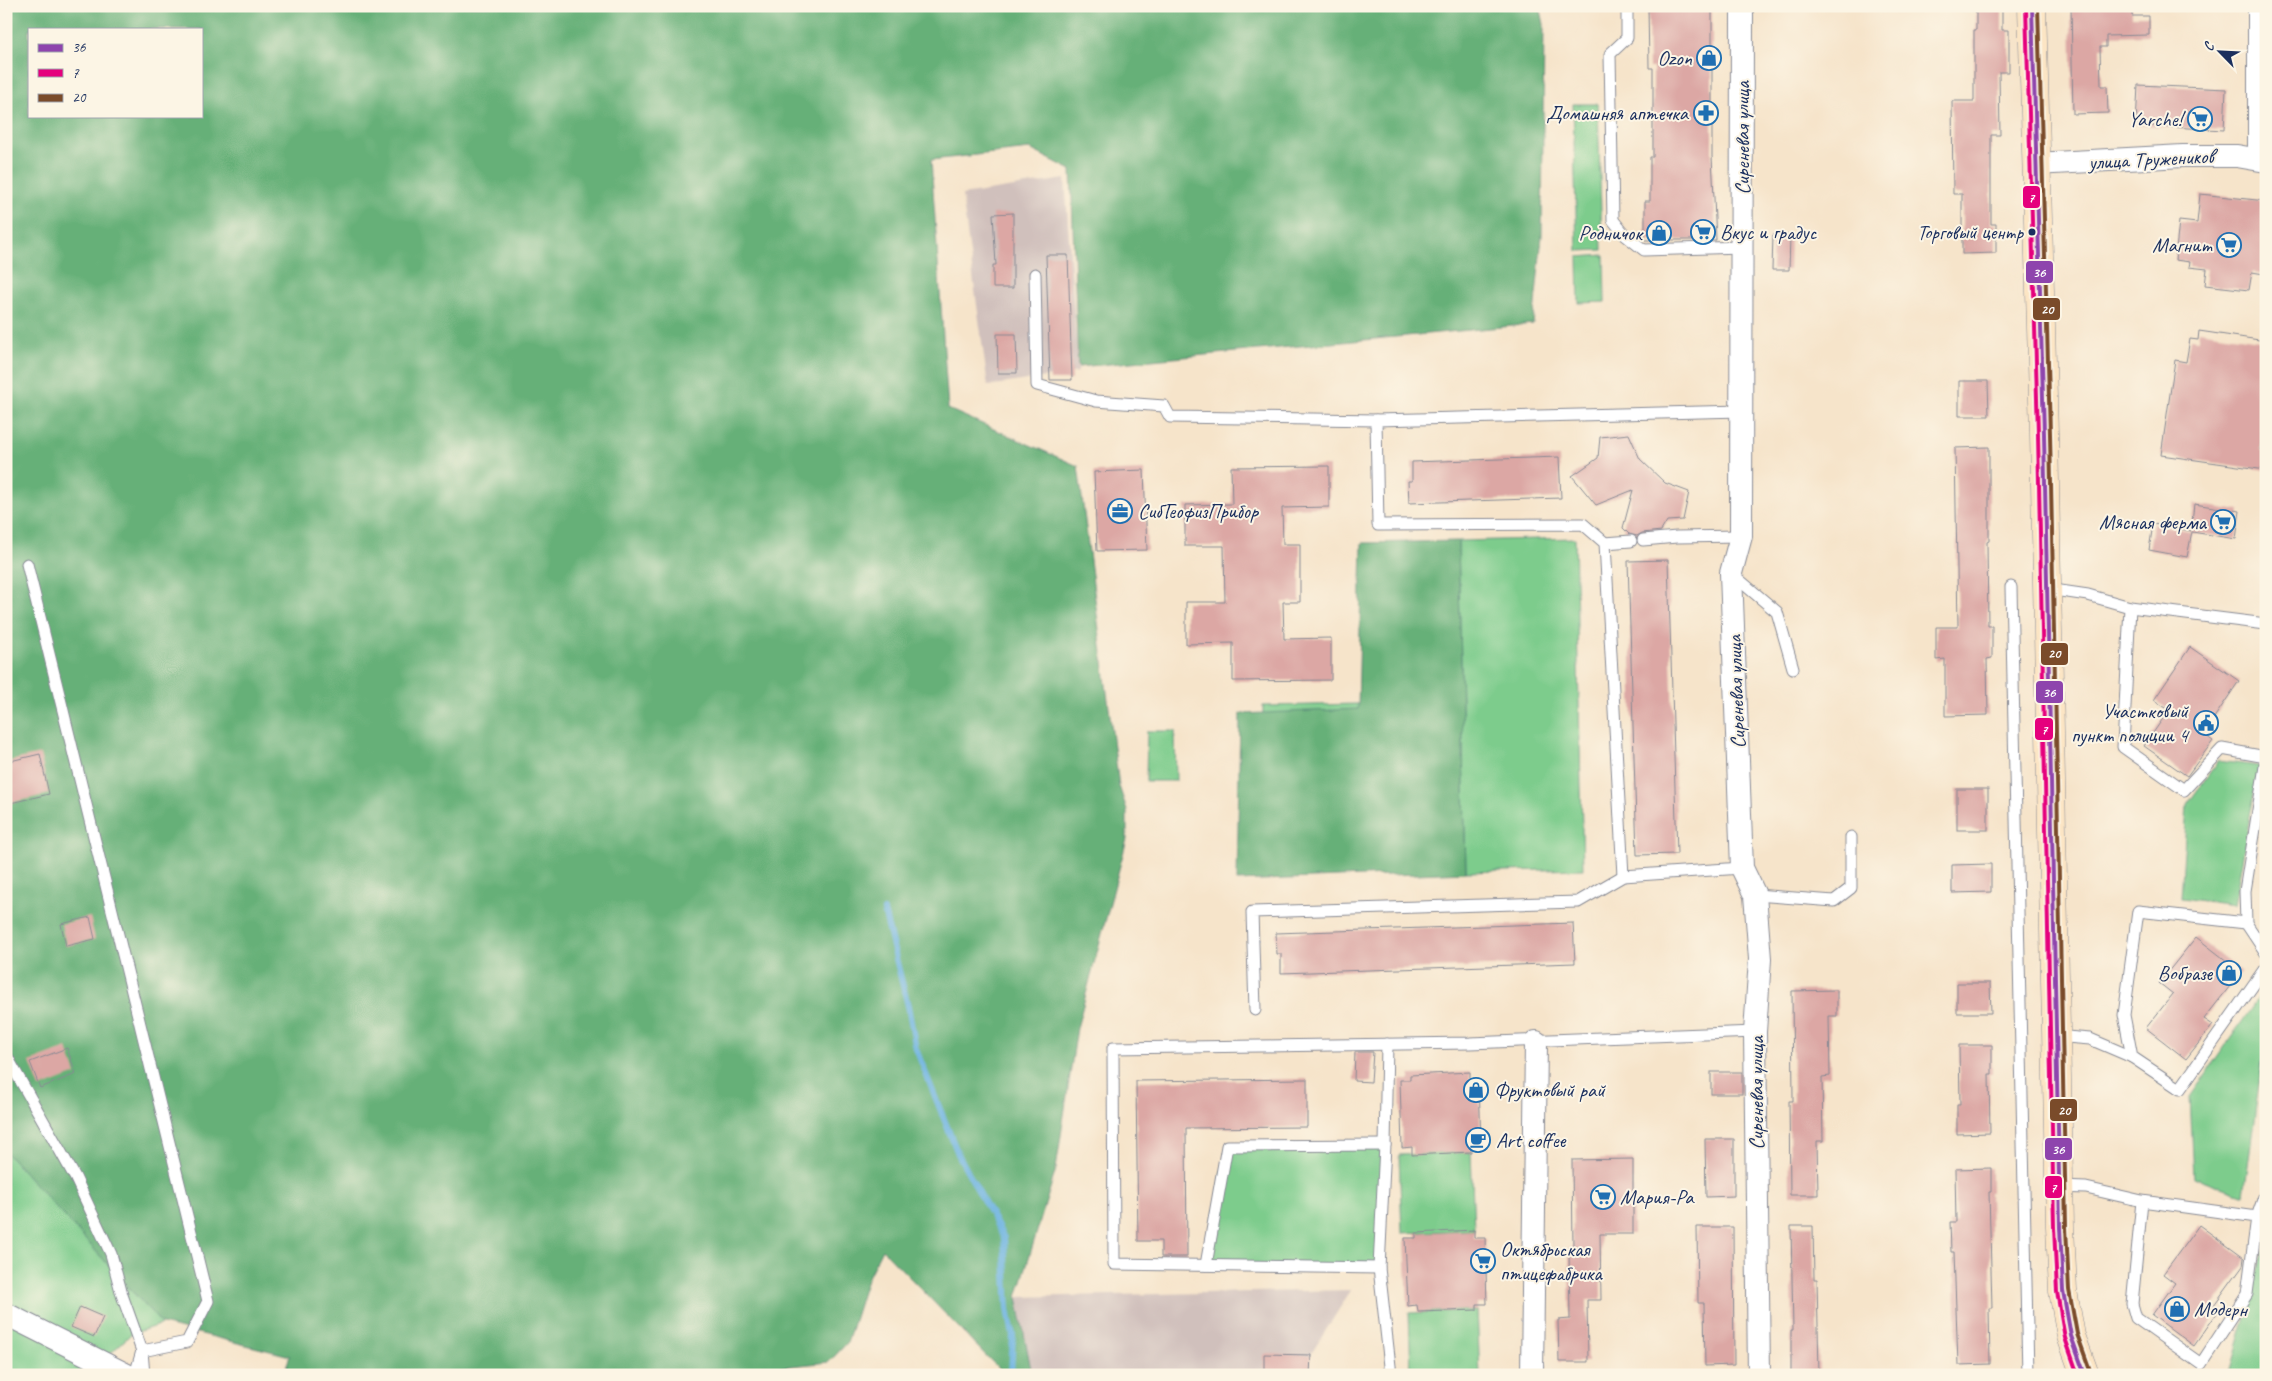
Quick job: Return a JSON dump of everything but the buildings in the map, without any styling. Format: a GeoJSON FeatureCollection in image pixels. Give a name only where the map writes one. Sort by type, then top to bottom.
{"type":"FeatureCollection","features":[{"type":"Feature","properties":{"kind":"main road"},"geometry":{"type":"LineString","coordinates":[[2032,6],[2063,1291],[2071,1336],[2085,1375]]}},
{"type":"Feature","properties":{"kind":"street","name":"Сиреневая улица"},"geometry":{"type":"LineString","coordinates":[[1742,6],[1742,411],[1740,536],[1732,573],[1742,868],[1755,895],[1760,959],[1755,1032],[1759,1375]]}},
{"type":"Feature","properties":{"kind":"street"},"geometry":{"type":"LineString","coordinates":[[2259,6],[2262,160]]}},
{"type":"Feature","properties":{"kind":"street","name":"улица Тружеников"},"geometry":{"type":"LineString","coordinates":[[2035,164],[2183,156],[2237,156],[2262,160]]}},
{"type":"Feature","properties":{"kind":"street"},"geometry":{"type":"LineString","coordinates":[[1532,1375],[1536,1042]]}},
{"type":"Feature","properties":{"kind":"street"},"geometry":{"type":"LineString","coordinates":[[6,1314],[127,1375]]}},
{"type":"Feature","properties":{"kind":"lane"},"geometry":{"type":"LineString","coordinates":[[1627,6],[1627,38],[1610,54],[1613,220],[1625,235],[1644,250],[1742,247]]}},
{"type":"Feature","properties":{"kind":"lane"},"geometry":{"type":"LineString","coordinates":[[1035,274],[1037,385],[1096,401],[1164,406],[1170,417],[1376,420],[1742,411]]}},
{"type":"Feature","properties":{"kind":"lane"},"geometry":{"type":"LineString","coordinates":[[1376,420],[1378,524],[1583,524],[1605,543],[1631,541]]}},
{"type":"Feature","properties":{"kind":"lane"},"geometry":{"type":"LineString","coordinates":[[1644,540],[1678,537],[1740,536]]}},
{"type":"Feature","properties":{"kind":"lane"},"geometry":{"type":"LineString","coordinates":[[1605,543],[1623,876]]}},
{"type":"Feature","properties":{"kind":"lane"},"geometry":{"type":"LineString","coordinates":[[27,564],[208,1301],[187,1342],[142,1351]]}},
{"type":"Feature","properties":{"kind":"lane"},"geometry":{"type":"LineString","coordinates":[[1732,573],[1777,612],[1793,668]]}},
{"type":"Feature","properties":{"kind":"lane"},"geometry":{"type":"LineString","coordinates":[[2011,588],[2028,1375]]}},
{"type":"Feature","properties":{"kind":"lane"},"geometry":{"type":"LineString","coordinates":[[2046,589],[2088,595],[2130,607],[2266,624]]}},
{"type":"Feature","properties":{"kind":"lane"},"geometry":{"type":"LineString","coordinates":[[2130,607],[2123,747],[2184,790],[2222,749],[2266,758],[2244,891],[2246,922],[2266,953]]}},
{"type":"Feature","properties":{"kind":"lane"},"geometry":{"type":"LineString","coordinates":[[1755,895],[1834,901],[1851,888],[1850,836]]}},
{"type":"Feature","properties":{"kind":"lane"},"geometry":{"type":"LineString","coordinates":[[1254,1010],[1252,912],[1578,902],[1623,876],[1742,868]]}},
{"type":"Feature","properties":{"kind":"lane"},"geometry":{"type":"LineString","coordinates":[[2132,1058],[2124,1016],[2138,911],[2246,922]]}},
{"type":"Feature","properties":{"kind":"lane"},"geometry":{"type":"LineString","coordinates":[[2056,1036],[2090,1039],[2132,1058],[2180,1089],[2266,967]]}},
{"type":"Feature","properties":{"kind":"lane"},"geometry":{"type":"LineString","coordinates":[[1379,1268],[1114,1264],[1113,1048],[1536,1042],[1755,1032]]}},
{"type":"Feature","properties":{"kind":"lane"},"geometry":{"type":"LineString","coordinates":[[1386,1044],[1385,1145],[1379,1268],[1391,1375]]}},
{"type":"Feature","properties":{"kind":"lane"},"geometry":{"type":"LineString","coordinates":[[6,1055],[75,1177],[111,1254],[122,1296],[142,1351],[144,1375]]}},
{"type":"Feature","properties":{"kind":"lane"},"geometry":{"type":"LineString","coordinates":[[1206,1265],[1227,1146],[1385,1145]]}},
{"type":"Feature","properties":{"kind":"lane"},"geometry":{"type":"LineString","coordinates":[[2059,1186],[2086,1188],[2142,1201],[2261,1218]]}},
{"type":"Feature","properties":{"kind":"lane"},"geometry":{"type":"LineString","coordinates":[[2142,1201],[2132,1304],[2136,1318],[2201,1364],[2247,1294],[2266,1191]]}},
{"type":"Feature","properties":{"kind":"lane"},"geometry":{"type":"LineString","coordinates":[[136,1375],[142,1351]]}},
{"type":"Feature","properties":{"kind":"shaded area"},"geometry":{"type":"Polygon","coordinates":[[[1065,179],[1078,372],[988,386],[962,195],[1065,179]]]}},
{"type":"Feature","properties":{"kind":"shaded area"},"geometry":{"type":"Polygon","coordinates":[[[1351,1290],[1311,1354],[1310,1375],[1032,1375],[1017,1297],[1351,1290]]]}},
{"type":"Feature","properties":{"kind":"green space"},"geometry":{"type":"Polygon","coordinates":[[[6,6],[1540,6],[1544,24],[1542,236],[1533,324],[1078,367],[1071,170],[1030,149],[931,160],[948,409],[1078,466],[1119,786],[1127,810],[1127,839],[1077,1028],[1056,1169],[1017,1297],[1032,1375],[1005,1375],[882,1249],[867,1279],[847,1343],[829,1362],[706,1375],[283,1375],[290,1356],[162,1324],[6,1152],[6,6]]]}},
{"type":"Feature","properties":{"kind":"green space"},"geometry":{"type":"Polygon","coordinates":[[[1573,104],[1598,104],[1602,250],[1577,251],[1573,104]]]}},
{"type":"Feature","properties":{"kind":"green space"},"geometry":{"type":"Polygon","coordinates":[[[1604,255],[1605,302],[1579,303],[1578,257],[1604,255]]]}},
{"type":"Feature","properties":{"kind":"green space"},"geometry":{"type":"Polygon","coordinates":[[[1575,538],[1583,869],[1466,872],[1458,541],[1575,538]]]}},
{"type":"Feature","properties":{"kind":"green space"},"geometry":{"type":"Polygon","coordinates":[[[1458,541],[1466,872],[1237,881],[1240,714],[1358,709],[1362,543],[1458,541]]]}},
{"type":"Feature","properties":{"kind":"green space"},"geometry":{"type":"Polygon","coordinates":[[[1359,704],[1358,736],[1263,737],[1263,706],[1359,704]]]}},
{"type":"Feature","properties":{"kind":"green space"},"geometry":{"type":"Polygon","coordinates":[[[1147,731],[1175,731],[1176,781],[1146,781],[1147,731]]]}},
{"type":"Feature","properties":{"kind":"green space"},"geometry":{"type":"Polygon","coordinates":[[[2218,761],[2259,766],[2234,905],[2181,898],[2187,805],[2218,761]]]}},
{"type":"Feature","properties":{"kind":"green space"},"geometry":{"type":"Polygon","coordinates":[[[2266,987],[2266,1031],[2244,1195],[2194,1177],[2190,1097],[2266,987]]]}},
{"type":"Feature","properties":{"kind":"green space"},"geometry":{"type":"Polygon","coordinates":[[[1385,1145],[1379,1268],[1206,1265],[1227,1146],[1385,1145]]]}},
{"type":"Feature","properties":{"kind":"green space"},"geometry":{"type":"Polygon","coordinates":[[[6,1152],[162,1324],[131,1334],[88,1375],[6,1375],[6,1152]]]}},
{"type":"Feature","properties":{"kind":"green space"},"geometry":{"type":"Polygon","coordinates":[[[1471,1152],[1474,1230],[1402,1233],[1399,1155],[1471,1152]]]}},
{"type":"Feature","properties":{"kind":"green space"},"geometry":{"type":"Polygon","coordinates":[[[2266,1245],[2266,1375],[2228,1375],[2266,1245]]]}},
{"type":"Feature","properties":{"kind":"green space"},"geometry":{"type":"Polygon","coordinates":[[[1477,1310],[1480,1375],[1411,1375],[1409,1313],[1477,1310]]]}},
{"type":"Feature","properties":{"kind":"waterway"},"geometry":{"type":"LineString","coordinates":[[884,911],[908,1006],[916,1049],[958,1154],[1004,1238],[1008,1309],[1013,1336],[1011,1375]]}},
{"type":"Feature","properties":{"kind":"transit line","name":"7"},"geometry":{"type":"LineString","coordinates":[[2026,6],[2038,434],[2054,1227],[2057,1292],[2065,1338],[2078,1375]]}},
{"type":"Feature","properties":{"kind":"transit line","name":"36"},"geometry":{"type":"LineString","coordinates":[[2032,6],[2044,434],[2060,1227],[2063,1291],[2071,1336],[2085,1375]]}},
{"type":"Feature","properties":{"kind":"transit line","name":"20"},"geometry":{"type":"LineString","coordinates":[[2038,6],[2050,434],[2066,1227],[2069,1290],[2077,1334],[2091,1373]]}},
{"type":"Feature","properties":{"kind":"place","name":"Ozon"},"geometry":{"type":"Point","coordinates":[1709,58]}},
{"type":"Feature","properties":{"kind":"place","name":"Домашняя аптечка"},"geometry":{"type":"Point","coordinates":[1706,113]}},
{"type":"Feature","properties":{"kind":"place","name":"Yarche!"},"geometry":{"type":"Point","coordinates":[2200,119]}},
{"type":"Feature","properties":{"kind":"place","name":"Вкус и градус"},"geometry":{"type":"Point","coordinates":[1703,232]}},
{"type":"Feature","properties":{"kind":"place","name":"Торговый центр"},"geometry":{"type":"Point","coordinates":[2032,232]}},
{"type":"Feature","properties":{"kind":"place","name":"Родничок"},"geometry":{"type":"Point","coordinates":[1659,233]}},
{"type":"Feature","properties":{"kind":"place","name":"Магнит"},"geometry":{"type":"Point","coordinates":[2229,245]}},
{"type":"Feature","properties":{"kind":"place","name":"СибГеофизПрибор"},"geometry":{"type":"Point","coordinates":[1120,511]}},
{"type":"Feature","properties":{"kind":"place","name":"Мясная ферма"},"geometry":{"type":"Point","coordinates":[2223,522]}},
{"type":"Feature","properties":{"kind":"place","name":"Участковый пункт полиции 4"},"geometry":{"type":"Point","coordinates":[2206,723]}},
{"type":"Feature","properties":{"kind":"place","name":"Вобразе"},"geometry":{"type":"Point","coordinates":[2229,973]}},
{"type":"Feature","properties":{"kind":"place","name":"Фруктовый рай"},"geometry":{"type":"Point","coordinates":[1476,1090]}},
{"type":"Feature","properties":{"kind":"place","name":"Art coffee"},"geometry":{"type":"Point","coordinates":[1478,1140]}},
{"type":"Feature","properties":{"kind":"place","name":"Мария-Ра"},"geometry":{"type":"Point","coordinates":[1603,1197]}},
{"type":"Feature","properties":{"kind":"place","name":"Октябрьская птицефабрика"},"geometry":{"type":"Point","coordinates":[1483,1261]}},
{"type":"Feature","properties":{"kind":"place","name":"Модерн"},"geometry":{"type":"Point","coordinates":[2177,1309]}}]}
